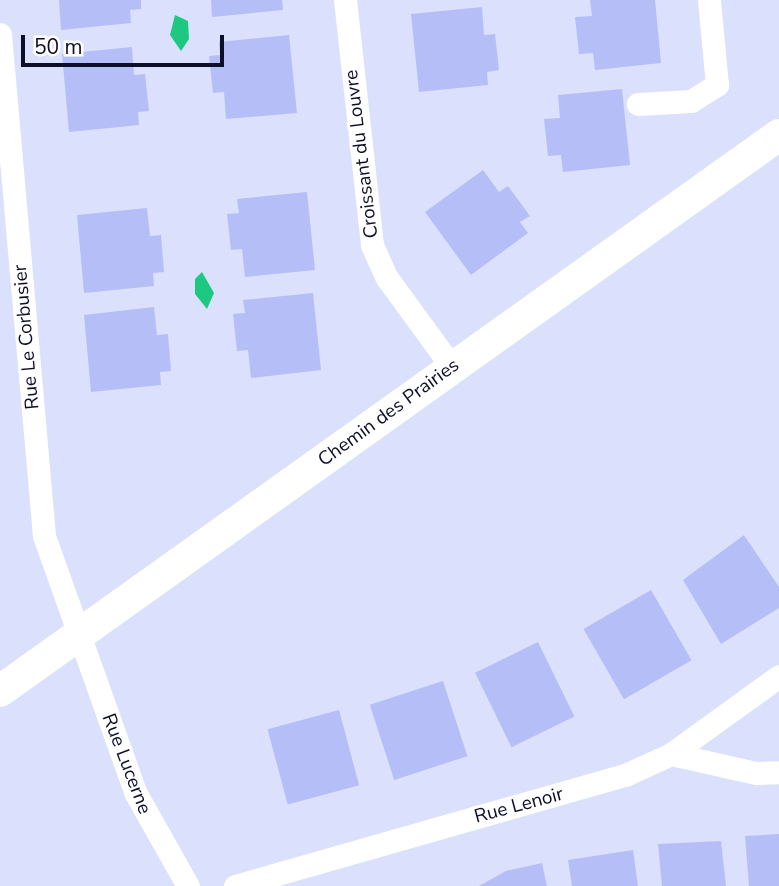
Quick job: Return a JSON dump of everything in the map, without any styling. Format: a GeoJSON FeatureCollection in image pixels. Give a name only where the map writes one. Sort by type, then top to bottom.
{"type":"FeatureCollection","features":[{"type":"Feature","properties":{"kind":"street","name":"Croissant du Louvre"},"geometry":{"type":"LineString","coordinates":[[345,0],[372,245],[387,278],[452,367]]}},
{"type":"Feature","properties":{"kind":"street"},"geometry":{"type":"LineString","coordinates":[[638,104],[691,101],[717,85],[709,0]]}},
{"type":"Feature","properties":{"kind":"street","name":"Rue Le Corbusier"},"geometry":{"type":"LineString","coordinates":[[0,34],[41,515],[80,634]]}},
{"type":"Feature","properties":{"kind":"street","name":"Chemin des Prairies"},"geometry":{"type":"LineString","coordinates":[[0,691],[779,135]]}},
{"type":"Feature","properties":{"kind":"street","name":"Rue Lucerne"},"geometry":{"type":"LineString","coordinates":[[80,634],[139,801],[187,886]]}},
{"type":"Feature","properties":{"kind":"street","name":"Rue Lenoir"},"geometry":{"type":"LineString","coordinates":[[235,886],[567,794],[671,754],[779,676]]}},
{"type":"Feature","properties":{"kind":"street"},"geometry":{"type":"LineString","coordinates":[[671,754],[756,773],[779,772]]}},
{"type":"Feature","properties":{"kind":"shaded area"},"geometry":{"type":"Polygon","coordinates":[[[175,15],[188,21],[189,39],[181,51],[170,35],[175,15]]]}},
{"type":"Feature","properties":{"kind":"shaded area"},"geometry":{"type":"Polygon","coordinates":[[[202,272],[214,293],[207,309],[195,294],[195,279],[202,272]]]}},
{"type":"Feature","properties":{"kind":"building"},"geometry":{"type":"Polygon","coordinates":[[[59,0],[141,0],[141,9],[130,10],[131,23],[61,30],[59,0]]]}},
{"type":"Feature","properties":{"kind":"building"},"geometry":{"type":"Polygon","coordinates":[[[211,0],[282,0],[283,10],[212,17],[211,0]]]}},
{"type":"Feature","properties":{"kind":"building"},"geometry":{"type":"Polygon","coordinates":[[[590,0],[655,0],[661,63],[595,70],[593,53],[579,54],[575,17],[592,16],[590,0]]]}},
{"type":"Feature","properties":{"kind":"building"},"geometry":{"type":"Polygon","coordinates":[[[482,7],[484,35],[495,34],[499,70],[487,72],[488,85],[419,92],[411,14],[482,7]]]}},
{"type":"Feature","properties":{"kind":"building"},"geometry":{"type":"Polygon","coordinates":[[[289,35],[297,113],[226,119],[224,92],[213,93],[209,56],[220,55],[219,42],[289,35]]]}},
{"type":"Feature","properties":{"kind":"building"},"geometry":{"type":"Polygon","coordinates":[[[132,47],[134,75],[145,74],[149,111],[138,112],[139,125],[69,132],[62,54],[132,47]]]}},
{"type":"Feature","properties":{"kind":"building"},"geometry":{"type":"Polygon","coordinates":[[[622,89],[630,165],[563,172],[561,155],[548,156],[544,119],[560,118],[558,95],[622,89]]]}},
{"type":"Feature","properties":{"kind":"building"},"geometry":{"type":"Polygon","coordinates":[[[483,170],[499,192],[508,186],[530,216],[520,222],[528,233],[471,275],[425,212],[483,170]]]}},
{"type":"Feature","properties":{"kind":"building"},"geometry":{"type":"Polygon","coordinates":[[[307,192],[315,270],[245,277],[242,249],[231,250],[227,214],[239,213],[237,199],[307,192]]]}},
{"type":"Feature","properties":{"kind":"building"},"geometry":{"type":"Polygon","coordinates":[[[147,208],[150,236],[161,235],[164,272],[153,273],[154,286],[84,293],[77,215],[147,208]]]}},
{"type":"Feature","properties":{"kind":"building"},"geometry":{"type":"Polygon","coordinates":[[[313,293],[321,370],[251,378],[248,350],[237,351],[233,314],[245,313],[243,300],[313,293]]]}},
{"type":"Feature","properties":{"kind":"building"},"geometry":{"type":"Polygon","coordinates":[[[154,307],[157,335],[168,334],[171,371],[160,372],[161,385],[91,392],[84,315],[154,307]]]}},
{"type":"Feature","properties":{"kind":"building"},"geometry":{"type":"Polygon","coordinates":[[[744,535],[779,587],[779,608],[721,644],[683,580],[744,535]]]}},
{"type":"Feature","properties":{"kind":"building"},"geometry":{"type":"Polygon","coordinates":[[[651,590],[692,660],[624,699],[583,629],[651,590]]]}},
{"type":"Feature","properties":{"kind":"building"},"geometry":{"type":"Polygon","coordinates":[[[538,642],[574,717],[511,747],[475,673],[538,642]]]}},
{"type":"Feature","properties":{"kind":"building"},"geometry":{"type":"Polygon","coordinates":[[[443,681],[467,756],[394,780],[370,705],[443,681]]]}},
{"type":"Feature","properties":{"kind":"building"},"geometry":{"type":"Polygon","coordinates":[[[339,710],[359,785],[288,804],[268,729],[339,710]]]}},
{"type":"Feature","properties":{"kind":"building"},"geometry":{"type":"Polygon","coordinates":[[[779,834],[779,886],[749,886],[745,836],[779,834]]]}},
{"type":"Feature","properties":{"kind":"building"},"geometry":{"type":"Polygon","coordinates":[[[721,841],[726,886],[662,886],[658,844],[721,841]]]}},
{"type":"Feature","properties":{"kind":"building"},"geometry":{"type":"Polygon","coordinates":[[[633,850],[638,886],[572,886],[568,860],[633,850]]]}},
{"type":"Feature","properties":{"kind":"building"},"geometry":{"type":"Polygon","coordinates":[[[542,863],[547,886],[479,886],[506,871],[542,863]]]}}]}
